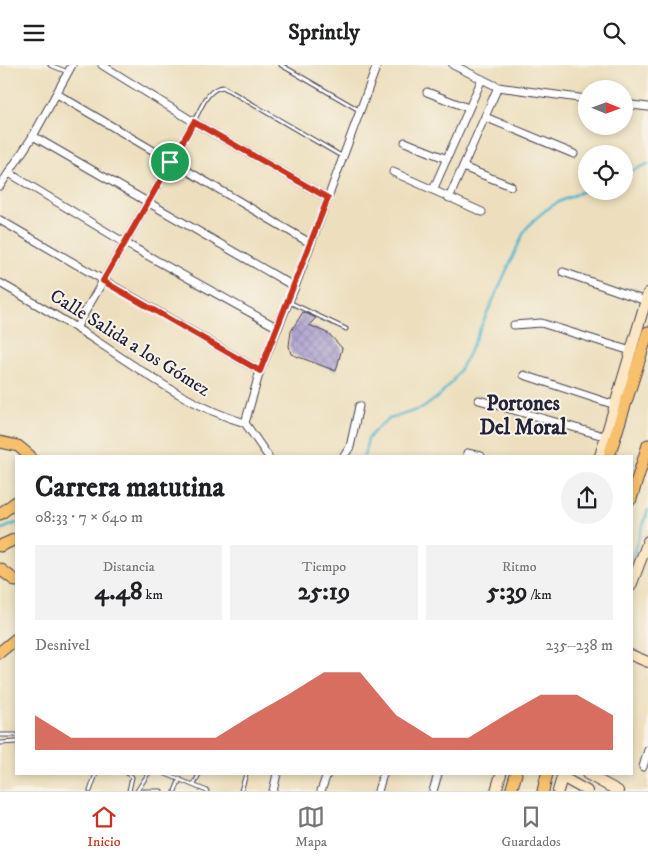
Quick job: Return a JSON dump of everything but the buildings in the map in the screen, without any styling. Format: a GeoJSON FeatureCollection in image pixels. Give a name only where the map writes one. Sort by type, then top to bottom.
{"type":"FeatureCollection","features":[{"type":"Feature","properties":{"kind":"main road"},"geometry":{"type":"LineString","coordinates":[[610,455],[648,332]]}},
{"type":"Feature","properties":{"kind":"main road"},"geometry":{"type":"LineString","coordinates":[[0,442],[18,446],[29,455]]}},
{"type":"Feature","properties":{"kind":"main road"},"geometry":{"type":"LineString","coordinates":[[633,493],[648,445]]}},
{"type":"Feature","properties":{"kind":"main road"},"geometry":{"type":"LineString","coordinates":[[0,514],[15,503]]}},
{"type":"Feature","properties":{"kind":"main road"},"geometry":{"type":"LineString","coordinates":[[0,514],[15,507]]}},
{"type":"Feature","properties":{"kind":"main road"},"geometry":{"type":"LineString","coordinates":[[0,546],[15,539]]}},
{"type":"Feature","properties":{"kind":"main road"},"geometry":{"type":"LineString","coordinates":[[0,569],[15,580]]}},
{"type":"Feature","properties":{"kind":"main road"},"geometry":{"type":"LineString","coordinates":[[0,652],[15,640]]}},
{"type":"Feature","properties":{"kind":"main road"},"geometry":{"type":"LineString","coordinates":[[511,791],[516,775]]}},
{"type":"Feature","properties":{"kind":"main road"},"geometry":{"type":"LineString","coordinates":[[542,791],[547,775]]}},
{"type":"Feature","properties":{"kind":"street"},"geometry":{"type":"LineString","coordinates":[[102,65],[194,122],[328,198]]}},
{"type":"Feature","properties":{"kind":"street"},"geometry":{"type":"LineString","coordinates":[[267,455],[245,423],[260,371],[295,287],[377,65]]}},
{"type":"Feature","properties":{"kind":"street"},"geometry":{"type":"LineString","coordinates":[[453,65],[463,67],[498,87],[578,98]]}},
{"type":"Feature","properties":{"kind":"street"},"geometry":{"type":"LineString","coordinates":[[0,186],[33,137],[70,68]]}},
{"type":"Feature","properties":{"kind":"street"},"geometry":{"type":"LineString","coordinates":[[433,190],[482,79]]}},
{"type":"Feature","properties":{"kind":"street"},"geometry":{"type":"LineString","coordinates":[[449,198],[498,87]]}},
{"type":"Feature","properties":{"kind":"street"},"geometry":{"type":"LineString","coordinates":[[427,91],[468,108]]}},
{"type":"Feature","properties":{"kind":"street"},"geometry":{"type":"LineString","coordinates":[[57,94],[310,243]]}},
{"type":"Feature","properties":{"kind":"street"},"geometry":{"type":"LineString","coordinates":[[633,105],[648,107]]}},
{"type":"Feature","properties":{"kind":"street"},"geometry":{"type":"LineString","coordinates":[[485,117],[574,154]]}},
{"type":"Feature","properties":{"kind":"street"},"geometry":{"type":"LineString","coordinates":[[76,328],[194,122]]}},
{"type":"Feature","properties":{"kind":"street"},"geometry":{"type":"LineString","coordinates":[[33,137],[295,287]]}},
{"type":"Feature","properties":{"kind":"street"},"geometry":{"type":"LineString","coordinates":[[405,142],[447,159]]}},
{"type":"Feature","properties":{"kind":"street"},"geometry":{"type":"LineString","coordinates":[[463,167],[511,187]]}},
{"type":"Feature","properties":{"kind":"street"},"geometry":{"type":"LineString","coordinates":[[393,172],[482,212]]}},
{"type":"Feature","properties":{"kind":"street"},"geometry":{"type":"LineString","coordinates":[[9,173],[126,243],[278,328]]}},
{"type":"Feature","properties":{"kind":"street"},"geometry":{"type":"LineString","coordinates":[[0,220],[260,371]]}},
{"type":"Feature","properties":{"kind":"street"},"geometry":{"type":"LineString","coordinates":[[563,272],[647,297],[600,455]]}},
{"type":"Feature","properties":{"kind":"street","name":"Calle Salida a los Gómez"},"geometry":{"type":"LineString","coordinates":[[0,283],[76,328],[185,397],[210,411],[245,423]]}},
{"type":"Feature","properties":{"kind":"street"},"geometry":{"type":"LineString","coordinates":[[514,325],[542,323],[631,351]]}},
{"type":"Feature","properties":{"kind":"street"},"geometry":{"type":"LineString","coordinates":[[524,375],[615,405]]}},
{"type":"Feature","properties":{"kind":"street"},"geometry":{"type":"LineString","coordinates":[[479,400],[606,437]]}},
{"type":"Feature","properties":{"kind":"street"},"geometry":{"type":"LineString","coordinates":[[345,455],[350,447],[359,406]]}},
{"type":"Feature","properties":{"kind":"street"},"geometry":{"type":"LineString","coordinates":[[467,453],[476,455]]}},
{"type":"Feature","properties":{"kind":"street"},"geometry":{"type":"LineString","coordinates":[[633,582],[645,558],[648,541]]}},
{"type":"Feature","properties":{"kind":"street"},"geometry":{"type":"LineString","coordinates":[[633,656],[648,662]]}},
{"type":"Feature","properties":{"kind":"street"},"geometry":{"type":"LineString","coordinates":[[643,767],[648,750]]}},
{"type":"Feature","properties":{"kind":"street"},"geometry":{"type":"LineString","coordinates":[[273,791],[277,775]]}},
{"type":"Feature","properties":{"kind":"street"},"geometry":{"type":"LineString","coordinates":[[321,791],[327,775]]}},
{"type":"Feature","properties":{"kind":"street"},"geometry":{"type":"LineString","coordinates":[[378,791],[383,775]]}},
{"type":"Feature","properties":{"kind":"street"},"geometry":{"type":"LineString","coordinates":[[433,791],[438,775]]}},
{"type":"Feature","properties":{"kind":"street"},"geometry":{"type":"LineString","coordinates":[[496,791],[501,775]]}},
{"type":"Feature","properties":{"kind":"street"},"geometry":{"type":"LineString","coordinates":[[589,775],[618,791]]}},
{"type":"Feature","properties":{"kind":"street"},"geometry":{"type":"LineString","coordinates":[[558,791],[562,776],[587,791]]}},
{"type":"Feature","properties":{"kind":"lane"},"geometry":{"type":"LineString","coordinates":[[50,65],[70,68]]}},
{"type":"Feature","properties":{"kind":"lane"},"geometry":{"type":"LineString","coordinates":[[281,65],[359,110]]}},
{"type":"Feature","properties":{"kind":"lane"},"geometry":{"type":"LineString","coordinates":[[194,122],[209,95],[214,89],[223,87],[342,157]]}},
{"type":"Feature","properties":{"kind":"lane"},"geometry":{"type":"LineString","coordinates":[[289,302],[346,329]]}},
{"type":"Feature","properties":{"kind":"lane"},"geometry":{"type":"LineString","coordinates":[[0,735],[15,735]]}},
{"type":"Feature","properties":{"kind":"lane"},"geometry":{"type":"LineString","coordinates":[[0,743],[15,742]]}},
{"type":"Feature","properties":{"kind":"lane"},"geometry":{"type":"LineString","coordinates":[[90,791],[96,775]]}},
{"type":"Feature","properties":{"kind":"lane"},"geometry":{"type":"LineString","coordinates":[[129,775],[132,777],[130,791]]}},
{"type":"Feature","properties":{"kind":"lane"},"geometry":{"type":"LineString","coordinates":[[136,791],[147,775]]}},
{"type":"Feature","properties":{"kind":"lane"},"geometry":{"type":"LineString","coordinates":[[169,775],[207,791]]}},
{"type":"Feature","properties":{"kind":"lane"},"geometry":{"type":"LineString","coordinates":[[194,785],[199,775]]}},
{"type":"Feature","properties":{"kind":"lane"},"geometry":{"type":"LineString","coordinates":[[241,791],[246,775]]}},
{"type":"Feature","properties":{"kind":"lane"},"geometry":{"type":"LineString","coordinates":[[175,791],[180,779]]}},
{"type":"Feature","properties":{"kind":"lane"},"geometry":{"type":"LineString","coordinates":[[145,791],[161,791]]}},
{"type":"Feature","properties":{"kind":"waterway"},"geometry":{"type":"LineString","coordinates":[[633,170],[648,164]]}},
{"type":"Feature","properties":{"kind":"waterway"},"geometry":{"type":"LineString","coordinates":[[364,455],[368,439],[377,428],[389,419],[423,408],[439,396],[453,381],[468,355],[525,230],[552,205],[578,194]]}},
{"type":"Feature","properties":{"kind":"waterway"},"geometry":{"type":"LineString","coordinates":[[633,555],[648,510]]}},
{"type":"Feature","properties":{"kind":"waterway"},"geometry":{"type":"LineString","coordinates":[[0,530],[15,523]]}},
{"type":"Feature","properties":{"kind":"district","name":"Portones Del Moral"},"geometry":{"type":"Point","coordinates":[523,416]}},
{"type":"Feature","properties":{"kind":"route"},"geometry":{"type":"LineString","coordinates":[[194,122],[328,198],[295,287],[260,371],[103,281],[170,162],[194,122]]}}]}
